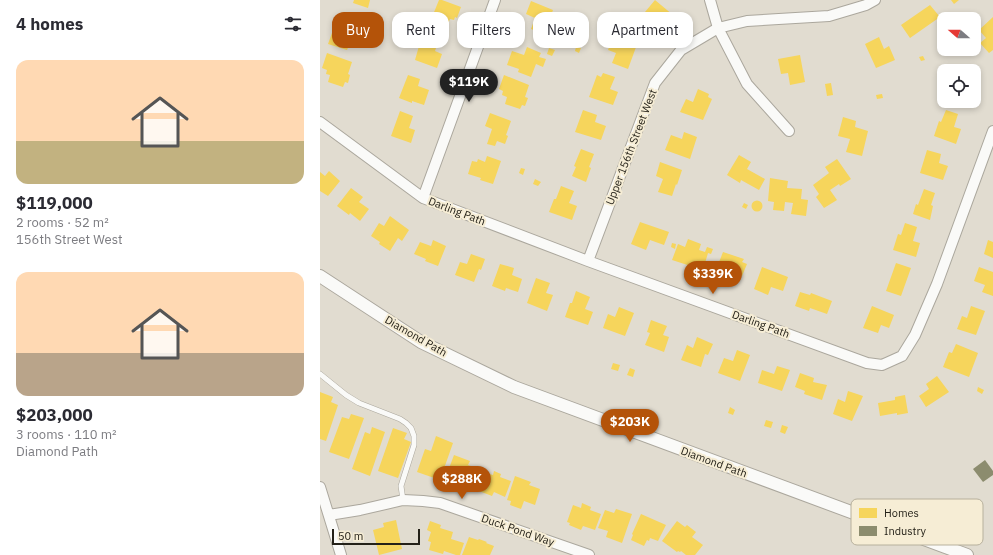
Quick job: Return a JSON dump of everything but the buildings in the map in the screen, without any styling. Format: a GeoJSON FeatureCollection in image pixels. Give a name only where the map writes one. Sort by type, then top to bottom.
{"type":"FeatureCollection","features":[{"type":"Feature","properties":{"kind":"street"},"geometry":{"type":"LineString","coordinates":[[423,198],[495,0]]}},
{"type":"Feature","properties":{"kind":"street"},"geometry":{"type":"LineString","coordinates":[[710,0],[718,28],[747,84],[789,131]]}},
{"type":"Feature","properties":{"kind":"street","name":"Upper 156th Street West"},"geometry":{"type":"LineString","coordinates":[[588,261],[655,83],[681,50],[718,28],[747,21],[829,16],[866,5],[875,0]]}},
{"type":"Feature","properties":{"kind":"street","name":"Darling Path"},"geometry":{"type":"LineString","coordinates":[[320,122],[423,198],[588,261],[867,363],[882,365],[902,356],[915,336],[937,284],[993,131]]}},
{"type":"Feature","properties":{"kind":"street","name":"Diamond Path"},"geometry":{"type":"LineString","coordinates":[[320,276],[421,342],[514,388],[851,512]]}},
{"type":"Feature","properties":{"kind":"street"},"geometry":{"type":"LineString","coordinates":[[320,487],[341,555]]}},
{"type":"Feature","properties":{"kind":"street","name":"Duck Pond Way"},"geometry":{"type":"LineString","coordinates":[[329,515],[360,510],[403,500],[440,503],[589,555]]}},
{"type":"Feature","properties":{"kind":"street","name":"Diamond Path"},"geometry":{"type":"LineString","coordinates":[[940,545],[967,555]]}},
{"type":"Feature","properties":{"kind":"lane"},"geometry":{"type":"LineString","coordinates":[[320,374],[346,395],[359,403],[400,419],[411,428],[414,436],[414,445],[400,486],[403,500]]}}]}
